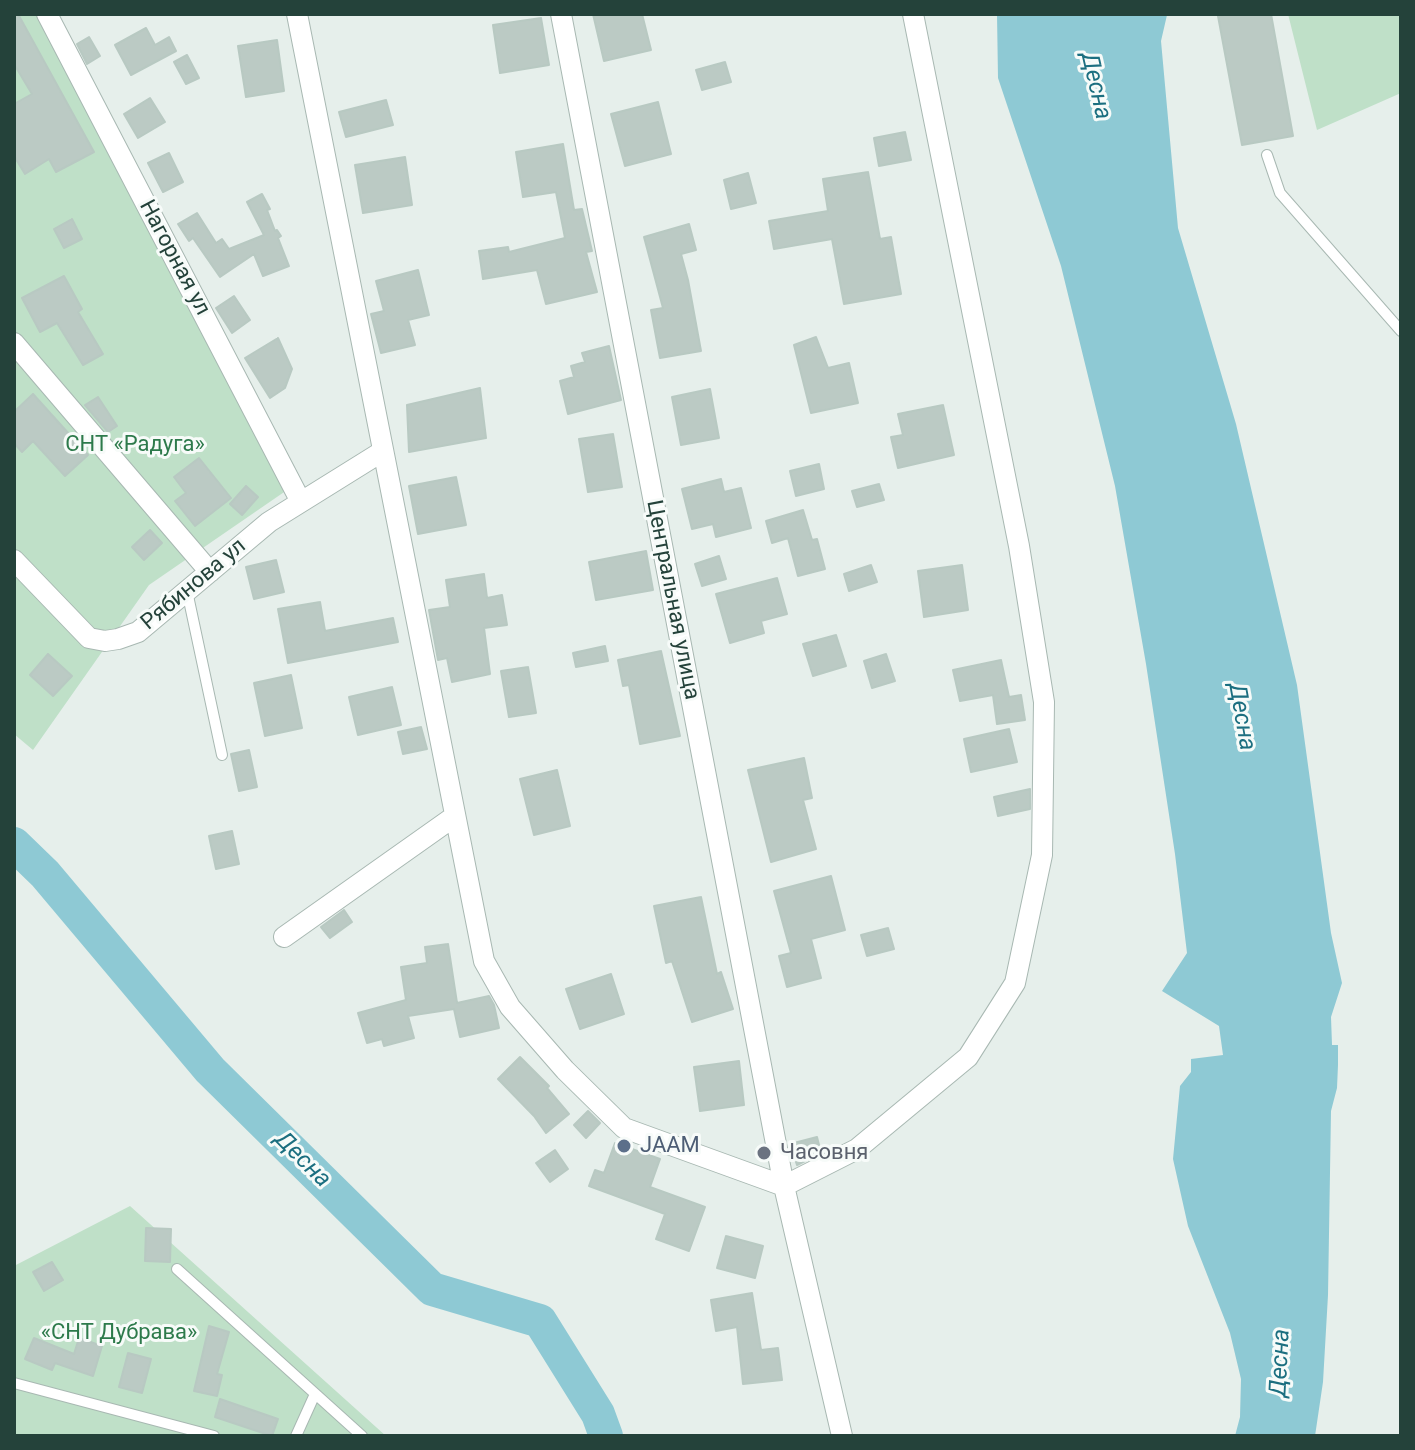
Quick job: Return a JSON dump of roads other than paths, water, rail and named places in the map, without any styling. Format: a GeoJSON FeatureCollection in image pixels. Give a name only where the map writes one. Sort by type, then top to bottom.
{"type":"FeatureCollection","features":[{"type":"Feature","properties":{"kind":"street","name":"Нагорная ул"},"geometry":{"type":"LineString","coordinates":[[47,14],[301,502]]}},
{"type":"Feature","properties":{"kind":"street"},"geometry":{"type":"LineString","coordinates":[[297,14],[484,961],[510,1007],[565,1070],[624,1128],[784,1186],[857,1149],[968,1057],[1015,983],[1042,855],[1044,702],[1019,546],[913,14]]}},
{"type":"Feature","properties":{"kind":"street","name":"Центральная улица"},"geometry":{"type":"LineString","coordinates":[[561,14],[784,1186],[842,1436]]}},
{"type":"Feature","properties":{"kind":"street"},"geometry":{"type":"LineString","coordinates":[[14,343],[210,572]]}},
{"type":"Feature","properties":{"kind":"street","name":"Рябинова ул"},"geometry":{"type":"LineString","coordinates":[[14,560],[89,638],[105,641],[138,632],[269,522],[383,451]]}},
{"type":"Feature","properties":{"kind":"street"},"geometry":{"type":"LineString","coordinates":[[284,937],[455,816]]}},
{"type":"Feature","properties":{"kind":"lane"},"geometry":{"type":"LineString","coordinates":[[1267,155],[1280,193],[1401,331]]}},
{"type":"Feature","properties":{"kind":"lane"},"geometry":{"type":"LineString","coordinates":[[187,591],[222,755]]}},
{"type":"Feature","properties":{"kind":"lane"},"geometry":{"type":"LineString","coordinates":[[177,1269],[362,1436]]}},
{"type":"Feature","properties":{"kind":"lane"},"geometry":{"type":"LineString","coordinates":[[14,1383],[214,1436]]}},
{"type":"Feature","properties":{"kind":"lane"},"geometry":{"type":"LineString","coordinates":[[296,1436],[315,1394]]}},
{"type":"Feature","properties":{"kind":"water"},"geometry":{"type":"Polygon","coordinates":[[[997,14],[1167,15],[1161,41],[1178,228],[1236,424],[1297,685],[1331,933],[1342,983],[1331,1017],[1332,1045],[1338,1045],[1338,1065],[1337,1088],[1331,1111],[1328,1295],[1323,1382],[1315,1436],[1235,1436],[1240,1417],[1241,1379],[1230,1333],[1188,1226],[1173,1159],[1180,1086],[1191,1072],[1191,1059],[1223,1055],[1219,1026],[1162,991],[1187,953],[1146,664],[1115,486],[1061,266],[998,78],[997,14]]]}},
{"type":"Feature","properties":{"kind":"waterway","name":"Десна"},"geometry":{"type":"LineString","coordinates":[[14,844],[45,874],[210,1070],[432,1289],[540,1321],[598,1414],[606,1436]]}},
{"type":"Feature","properties":{"kind":"place","name":"JAAM"},"geometry":{"type":"Point","coordinates":[624,1146]}},
{"type":"Feature","properties":{"kind":"place","name":"Часовня"},"geometry":{"type":"Point","coordinates":[764,1153]}},
{"type":"Feature","properties":{"kind":"park label","name":"СНТ «Радуга»"},"geometry":{"type":"Point","coordinates":[135,445]}},
{"type":"Feature","properties":{"kind":"park label","name":"«СНТ Дубрава»"},"geometry":{"type":"Point","coordinates":[119,1333]}}]}
